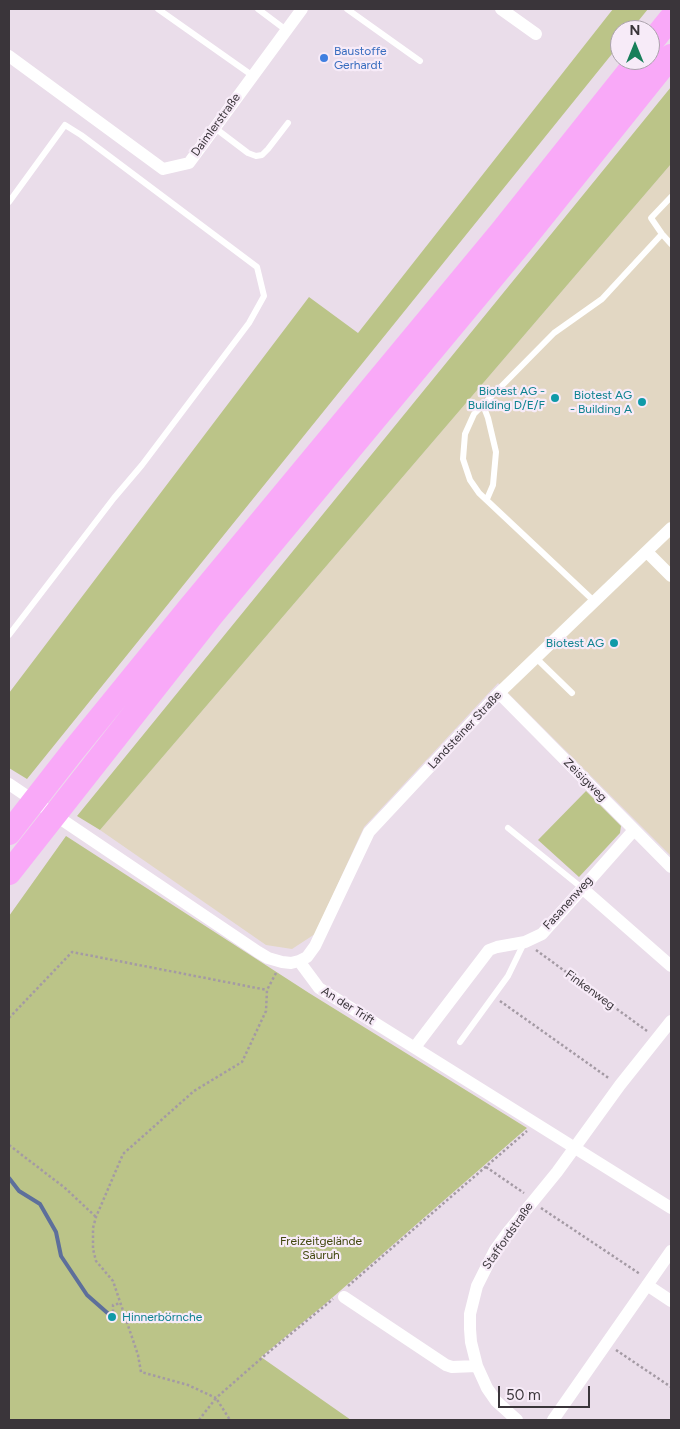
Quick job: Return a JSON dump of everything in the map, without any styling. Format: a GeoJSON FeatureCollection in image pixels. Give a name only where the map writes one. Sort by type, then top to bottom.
{"type":"FeatureCollection","features":[{"type":"Feature","properties":{"kind":"highway"},"geometry":{"type":"LineString","coordinates":[[660,32],[671,18]]}},
{"type":"Feature","properties":{"kind":"highway"},"geometry":{"type":"LineString","coordinates":[[9,872],[212,615],[516,249],[671,56]]}},
{"type":"Feature","properties":{"kind":"highway"},"geometry":{"type":"LineString","coordinates":[[15,826],[190,607],[495,239],[630,70]]}},
{"type":"Feature","properties":{"kind":"street","name":"Daimlerstraße"},"geometry":{"type":"LineString","coordinates":[[9,56],[163,169],[189,164],[302,9]]}},
{"type":"Feature","properties":{"kind":"street"},"geometry":{"type":"LineString","coordinates":[[501,9],[536,34]]}},
{"type":"Feature","properties":{"kind":"street","name":"Landsteiner Straße"},"geometry":{"type":"LineString","coordinates":[[299,961],[307,957],[315,946],[369,832],[499,693],[671,528]]}},
{"type":"Feature","properties":{"kind":"street"},"geometry":{"type":"LineString","coordinates":[[647,552],[671,576]]}},
{"type":"Feature","properties":{"kind":"street","name":"Zeisigweg"},"geometry":{"type":"LineString","coordinates":[[499,693],[671,867]]}},
{"type":"Feature","properties":{"kind":"street"},"geometry":{"type":"LineString","coordinates":[[9,784],[258,952],[282,962],[291,963],[299,961]]}},
{"type":"Feature","properties":{"kind":"street","name":"Fasanenweg"},"geometry":{"type":"LineString","coordinates":[[415,1047],[489,950],[525,942],[542,934],[634,830]]}},
{"type":"Feature","properties":{"kind":"street"},"geometry":{"type":"LineString","coordinates":[[582,888],[671,966]]}},
{"type":"Feature","properties":{"kind":"street","name":"An der Trift"},"geometry":{"type":"LineString","coordinates":[[299,961],[318,988],[536,1122],[671,1208]]}},
{"type":"Feature","properties":{"kind":"street"},"geometry":{"type":"LineString","coordinates":[[575,1148],[620,1085],[671,1021]]}},
{"type":"Feature","properties":{"kind":"street","name":"Staffordstraße"},"geometry":{"type":"LineString","coordinates":[[517,1420],[496,1402],[477,1366],[471,1342],[470,1314],[477,1286],[495,1250],[575,1148]]}},
{"type":"Feature","properties":{"kind":"street"},"geometry":{"type":"LineString","coordinates":[[554,1420],[671,1251]]}},
{"type":"Feature","properties":{"kind":"street"},"geometry":{"type":"LineString","coordinates":[[647,1285],[671,1302]]}},
{"type":"Feature","properties":{"kind":"street"},"geometry":{"type":"LineString","coordinates":[[343,1293],[446,1366],[477,1366]]}},
{"type":"Feature","properties":{"kind":"lane"},"geometry":{"type":"LineString","coordinates":[[158,9],[252,76]]}},
{"type":"Feature","properties":{"kind":"lane"},"geometry":{"type":"LineString","coordinates":[[258,9],[286,30]]}},
{"type":"Feature","properties":{"kind":"lane"},"geometry":{"type":"LineString","coordinates":[[347,9],[420,62]]}},
{"type":"Feature","properties":{"kind":"lane"},"geometry":{"type":"LineString","coordinates":[[215,128],[248,153],[256,156],[262,155],[268,149],[288,123]]}},
{"type":"Feature","properties":{"kind":"lane"},"geometry":{"type":"LineString","coordinates":[[9,202],[66,125],[257,267],[264,296],[249,323],[142,465],[114,498],[9,635]]}},
{"type":"Feature","properties":{"kind":"lane"},"geometry":{"type":"LineString","coordinates":[[671,197],[651,218],[671,244]]}},
{"type":"Feature","properties":{"kind":"lane"},"geometry":{"type":"LineString","coordinates":[[595,602],[487,499],[470,480],[463,459],[465,434],[474,414],[554,332],[602,299],[662,234]]}},
{"type":"Feature","properties":{"kind":"lane"},"geometry":{"type":"LineString","coordinates":[[483,405],[496,452],[493,485],[487,499]]}},
{"type":"Feature","properties":{"kind":"lane"},"geometry":{"type":"LineString","coordinates":[[536,658],[572,693]]}},
{"type":"Feature","properties":{"kind":"lane"},"geometry":{"type":"LineString","coordinates":[[508,828],[582,888]]}},
{"type":"Feature","properties":{"kind":"lane"},"geometry":{"type":"LineString","coordinates":[[460,1042],[508,976],[525,942]]}},
{"type":"Feature","properties":{"kind":"path","name":"Finkenweg"},"geometry":{"type":"LineString","coordinates":[[525,942],[656,1038]]}},
{"type":"Feature","properties":{"kind":"path"},"geometry":{"type":"LineString","coordinates":[[9,1018],[72,952],[267,990]]}},
{"type":"Feature","properties":{"kind":"path"},"geometry":{"type":"LineString","coordinates":[[230,1420],[216,1398],[188,1385],[141,1372],[138,1355],[121,1302],[112,1280],[96,1260],[93,1250],[93,1228],[96,1216],[123,1154],[194,1091],[242,1062],[266,1011],[267,990],[282,962]]}},
{"type":"Feature","properties":{"kind":"path"},"geometry":{"type":"LineString","coordinates":[[493,996],[620,1085]]}},
{"type":"Feature","properties":{"kind":"path"},"geometry":{"type":"LineString","coordinates":[[199,1420],[216,1398],[264,1356],[343,1293],[536,1122]]}},
{"type":"Feature","properties":{"kind":"path"},"geometry":{"type":"LineString","coordinates":[[9,1145],[65,1188],[96,1216]]}},
{"type":"Feature","properties":{"kind":"path"},"geometry":{"type":"LineString","coordinates":[[486,1167],[642,1276],[647,1285]]}},
{"type":"Feature","properties":{"kind":"path"},"geometry":{"type":"LineString","coordinates":[[113,1316],[113,1305],[121,1302]]}},
{"type":"Feature","properties":{"kind":"path"},"geometry":{"type":"LineString","coordinates":[[607,1344],[671,1387]]}},
{"type":"Feature","properties":{"kind":"shaded area"},"geometry":{"type":"Polygon","coordinates":[[[671,164],[671,856],[498,683],[364,827],[315,934],[292,949],[266,945],[100,830],[671,164]]]}},
{"type":"Feature","properties":{"kind":"green space"},"geometry":{"type":"Polygon","coordinates":[[[613,9],[648,9],[639,20],[610,20],[610,56],[27,779],[9,768],[9,693],[309,297],[358,333],[613,9]]]}},
{"type":"Feature","properties":{"kind":"green space"},"geometry":{"type":"Polygon","coordinates":[[[671,87],[671,164],[100,830],[77,816],[671,87]]]}},
{"type":"Feature","properties":{"kind":"green space"},"geometry":{"type":"Polygon","coordinates":[[[586,791],[621,826],[620,833],[579,877],[538,840],[586,791]]]}},
{"type":"Feature","properties":{"kind":"green space","name":"Freizeitgelände Säuruh"},"geometry":{"type":"Polygon","coordinates":[[[66,836],[309,993],[527,1128],[325,1304],[261,1357],[351,1420],[9,1420],[9,916],[66,836]]]}},
{"type":"Feature","properties":{"kind":"waterway"},"geometry":{"type":"LineString","coordinates":[[9,1178],[19,1191],[40,1204],[56,1232],[61,1256],[87,1295],[112,1317]]}},
{"type":"Feature","properties":{"kind":"place","name":"Baustoffe Gerhardt"},"geometry":{"type":"Point","coordinates":[324,58]}},
{"type":"Feature","properties":{"kind":"place","name":"Biotest AG - Building D/E/F"},"geometry":{"type":"Point","coordinates":[555,398]}},
{"type":"Feature","properties":{"kind":"place","name":"Biotest AG - Building A"},"geometry":{"type":"Point","coordinates":[642,402]}},
{"type":"Feature","properties":{"kind":"place","name":"Biotest AG"},"geometry":{"type":"Point","coordinates":[614,643]}},
{"type":"Feature","properties":{"kind":"place","name":"Hinnerbörnche"},"geometry":{"type":"Point","coordinates":[112,1317]}}]}
